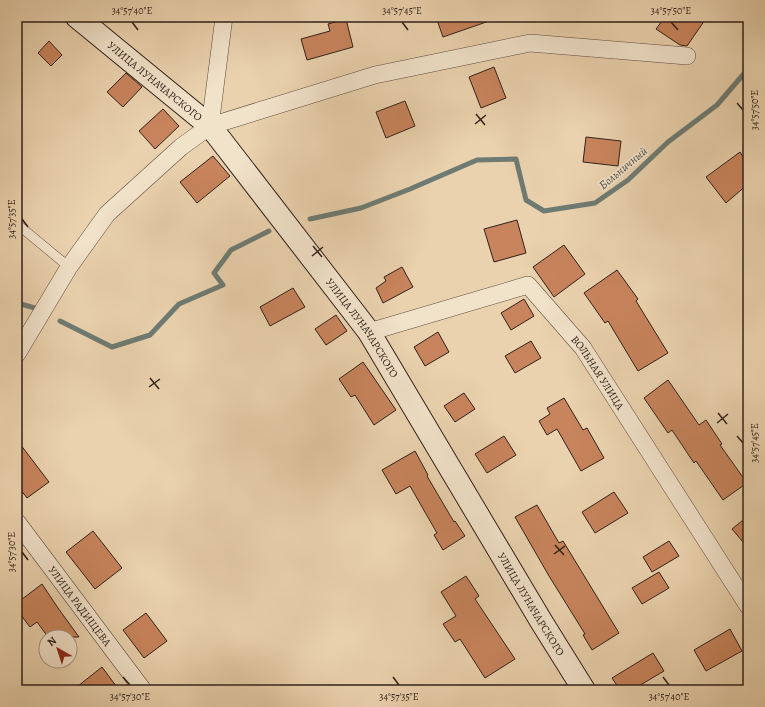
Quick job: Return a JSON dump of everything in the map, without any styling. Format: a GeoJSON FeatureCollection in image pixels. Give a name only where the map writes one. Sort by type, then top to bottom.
{"type":"FeatureCollection","features":[{"type":"Feature","properties":{"kind":"street","name":"УЛИЦА ЛУНАЧАРСКОГО"},"geometry":{"type":"LineString","coordinates":[[77,17],[210,126],[369,332],[540,621],[584,690]]}},
{"type":"Feature","properties":{"kind":"street"},"geometry":{"type":"LineString","coordinates":[[210,126],[224,17]]}},
{"type":"Feature","properties":{"kind":"street"},"geometry":{"type":"LineString","coordinates":[[17,354],[69,267],[107,214],[182,147],[210,126],[374,75],[530,43],[687,56]]}},
{"type":"Feature","properties":{"kind":"street","name":"ВОЛЬНАЯ УЛИЦА"},"geometry":{"type":"LineString","coordinates":[[369,332],[528,285],[583,348],[748,606]]}},
{"type":"Feature","properties":{"kind":"street","name":"УЛИЦА РАДИЩЕВА"},"geometry":{"type":"LineString","coordinates":[[17,522],[143,690]]}},
{"type":"Feature","properties":{"kind":"lane"},"geometry":{"type":"LineString","coordinates":[[17,224],[69,267]]}},
{"type":"Feature","properties":{"kind":"building"},"geometry":{"type":"Polygon","coordinates":[[[436,17],[495,17],[495,19],[443,37],[436,17]]]}},
{"type":"Feature","properties":{"kind":"building"},"geometry":{"type":"Polygon","coordinates":[[[665,17],[707,17],[687,46],[680,45],[656,29],[665,17]]]}},
{"type":"Feature","properties":{"kind":"building"},"geometry":{"type":"Polygon","coordinates":[[[346,19],[353,47],[307,60],[301,39],[330,31],[328,24],[346,19]]]}},
{"type":"Feature","properties":{"kind":"building"},"geometry":{"type":"Polygon","coordinates":[[[49,41],[62,55],[51,66],[38,53],[49,41]]]}},
{"type":"Feature","properties":{"kind":"building"},"geometry":{"type":"Polygon","coordinates":[[[494,67],[506,98],[481,108],[469,77],[494,67]]]}},
{"type":"Feature","properties":{"kind":"building"},"geometry":{"type":"Polygon","coordinates":[[[126,73],[142,87],[123,107],[107,92],[126,73]]]}},
{"type":"Feature","properties":{"kind":"building"},"geometry":{"type":"Polygon","coordinates":[[[405,101],[415,126],[386,138],[376,112],[405,101]]]}},
{"type":"Feature","properties":{"kind":"building"},"geometry":{"type":"Polygon","coordinates":[[[163,109],[179,126],[155,149],[139,131],[163,109]]]}},
{"type":"Feature","properties":{"kind":"building"},"geometry":{"type":"Polygon","coordinates":[[[586,137],[621,141],[618,166],[583,162],[586,137]]]}},
{"type":"Feature","properties":{"kind":"building"},"geometry":{"type":"Polygon","coordinates":[[[740,152],[748,165],[748,184],[726,203],[706,177],[740,152]]]}},
{"type":"Feature","properties":{"kind":"building"},"geometry":{"type":"Polygon","coordinates":[[[213,156],[230,176],[197,203],[180,182],[213,156]]]}},
{"type":"Feature","properties":{"kind":"building"},"geometry":{"type":"Polygon","coordinates":[[[517,220],[526,253],[494,262],[484,229],[517,220]]]}},
{"type":"Feature","properties":{"kind":"building"},"geometry":{"type":"Polygon","coordinates":[[[564,245],[585,274],[554,297],[533,267],[564,245]]]}},
{"type":"Feature","properties":{"kind":"building"},"geometry":{"type":"Polygon","coordinates":[[[402,267],[413,287],[383,303],[376,288],[386,281],[384,277],[402,267]]]}},
{"type":"Feature","properties":{"kind":"building"},"geometry":{"type":"Polygon","coordinates":[[[617,270],[638,299],[636,301],[668,353],[638,371],[608,321],[605,323],[584,293],[617,270]]]}},
{"type":"Feature","properties":{"kind":"building"},"geometry":{"type":"Polygon","coordinates":[[[293,288],[305,307],[270,326],[260,307],[293,288]]]}},
{"type":"Feature","properties":{"kind":"building"},"geometry":{"type":"Polygon","coordinates":[[[524,299],[534,316],[511,330],[501,313],[524,299]]]}},
{"type":"Feature","properties":{"kind":"building"},"geometry":{"type":"Polygon","coordinates":[[[336,315],[347,331],[326,345],[315,329],[336,315]]]}},
{"type":"Feature","properties":{"kind":"building"},"geometry":{"type":"Polygon","coordinates":[[[438,332],[449,352],[425,366],[414,347],[438,332]]]}},
{"type":"Feature","properties":{"kind":"building"},"geometry":{"type":"Polygon","coordinates":[[[531,341],[541,358],[515,373],[505,356],[531,341]]]}},
{"type":"Feature","properties":{"kind":"building"},"geometry":{"type":"Polygon","coordinates":[[[363,362],[396,410],[374,425],[355,395],[351,397],[339,379],[363,362]]]}},
{"type":"Feature","properties":{"kind":"building"},"geometry":{"type":"Polygon","coordinates":[[[668,380],[699,425],[706,420],[722,444],[720,445],[747,483],[723,500],[696,461],[694,463],[672,430],[668,433],[644,398],[668,380]]]}},
{"type":"Feature","properties":{"kind":"building"},"geometry":{"type":"Polygon","coordinates":[[[464,393],[475,409],[455,422],[444,406],[464,393]]]}},
{"type":"Feature","properties":{"kind":"building"},"geometry":{"type":"Polygon","coordinates":[[[564,398],[583,430],[587,428],[604,458],[581,471],[557,429],[547,435],[539,421],[550,414],[547,408],[564,398]]]}},
{"type":"Feature","properties":{"kind":"building"},"geometry":{"type":"Polygon","coordinates":[[[504,436],[516,455],[487,473],[475,454],[504,436]]]}},
{"type":"Feature","properties":{"kind":"building"},"geometry":{"type":"Polygon","coordinates":[[[17,440],[49,482],[27,498],[17,485],[17,440]]]}},
{"type":"Feature","properties":{"kind":"building"},"geometry":{"type":"Polygon","coordinates":[[[415,451],[428,475],[427,476],[454,522],[455,521],[465,536],[443,550],[434,535],[437,533],[410,486],[396,494],[382,470],[415,451]]]}},
{"type":"Feature","properties":{"kind":"building"},"geometry":{"type":"Polygon","coordinates":[[[614,492],[628,513],[595,533],[582,512],[614,492]]]}},
{"type":"Feature","properties":{"kind":"building"},"geometry":{"type":"Polygon","coordinates":[[[537,505],[559,543],[563,541],[619,633],[592,650],[583,635],[585,634],[515,517],[537,505]]]}},
{"type":"Feature","properties":{"kind":"building"},"geometry":{"type":"Polygon","coordinates":[[[748,516],[748,548],[732,529],[748,516]]]}},
{"type":"Feature","properties":{"kind":"building"},"geometry":{"type":"Polygon","coordinates":[[[93,531],[122,568],[95,589],[66,552],[93,531]]]}},
{"type":"Feature","properties":{"kind":"building"},"geometry":{"type":"Polygon","coordinates":[[[669,541],[679,556],[652,572],[643,557],[669,541]]]}},
{"type":"Feature","properties":{"kind":"building"},"geometry":{"type":"Polygon","coordinates":[[[659,572],[669,588],[642,604],[632,588],[659,572]]]}},
{"type":"Feature","properties":{"kind":"building"},"geometry":{"type":"Polygon","coordinates":[[[466,576],[479,596],[475,599],[515,659],[485,678],[460,639],[455,642],[443,624],[456,616],[441,592],[466,576]]]}},
{"type":"Feature","properties":{"kind":"building"},"geometry":{"type":"Polygon","coordinates":[[[42,584],[73,629],[42,629],[37,622],[30,627],[17,610],[17,603],[42,584]]]}},
{"type":"Feature","properties":{"kind":"building"},"geometry":{"type":"Polygon","coordinates":[[[146,613],[167,641],[144,658],[123,630],[146,613]]]}},
{"type":"Feature","properties":{"kind":"building"},"geometry":{"type":"Polygon","coordinates":[[[730,629],[742,651],[706,671],[694,650],[730,629]]]}},
{"type":"Feature","properties":{"kind":"building"},"geometry":{"type":"Polygon","coordinates":[[[653,653],[664,671],[632,690],[620,690],[612,678],[653,653]]]}},
{"type":"Feature","properties":{"kind":"building"},"geometry":{"type":"Polygon","coordinates":[[[102,667],[119,690],[73,690],[102,667]]]}},
{"type":"Feature","properties":{"kind":"waterway","name":"Больничный"},"geometry":{"type":"LineString","coordinates":[[310,219],[361,208],[477,160],[516,159],[526,200],[544,211],[595,203],[628,180],[668,142],[717,105],[748,69]]}},
{"type":"Feature","properties":{"kind":"waterway","name":"Больничный"},"geometry":{"type":"LineString","coordinates":[[60,321],[112,347],[150,335],[179,304],[223,285],[214,273],[231,250],[269,231]]}},
{"type":"Feature","properties":{"kind":"waterway","name":"Больничный"},"geometry":{"type":"LineString","coordinates":[[17,303],[35,308]]}}]}
